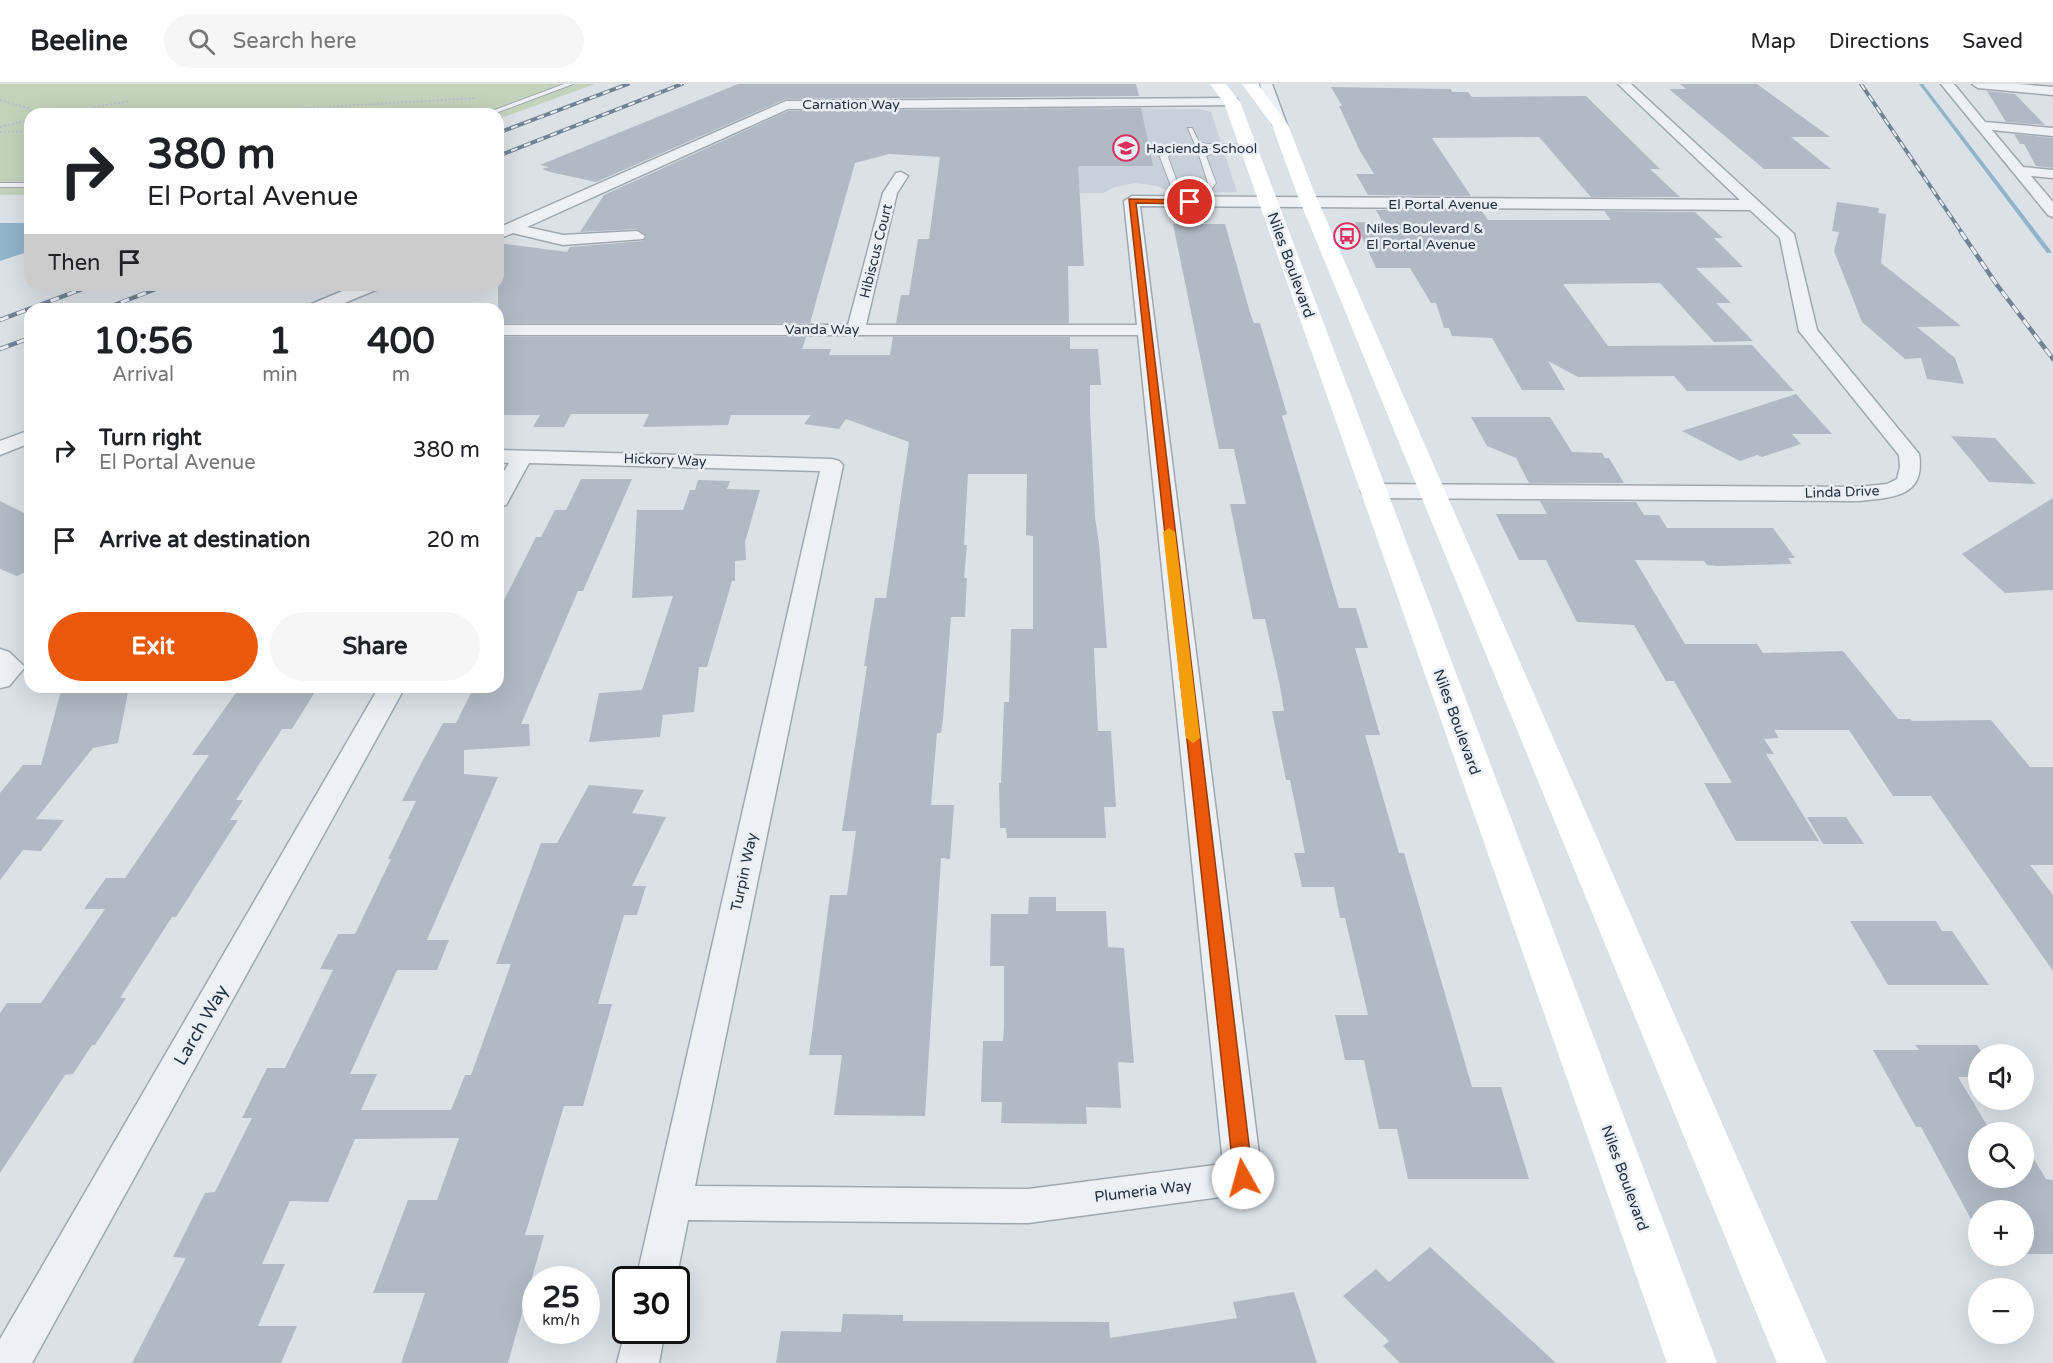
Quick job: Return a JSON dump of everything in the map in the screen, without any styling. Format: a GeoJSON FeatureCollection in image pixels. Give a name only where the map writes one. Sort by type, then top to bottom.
{"type":"FeatureCollection","features":[{"type":"Feature","properties":{"kind":"main road","name":"Niles Boulevard"},"geometry":{"type":"LineString","coordinates":[[1218,84],[1232,102],[1692,1363]]}},
{"type":"Feature","properties":{"kind":"main road"},"geometry":{"type":"LineString","coordinates":[[1250,84],[1280,125],[1432,492],[1802,1363]]}},
{"type":"Feature","properties":{"kind":"street"},"geometry":{"type":"LineString","coordinates":[[1266,84],[1280,125]]}},
{"type":"Feature","properties":{"kind":"street","name":"Linda Drive"},"geometry":{"type":"LineString","coordinates":[[1372,491],[1859,495],[1898,489],[1909,480],[1913,470],[1909,454],[1808,331],[1788,237],[1624,84]]}},
{"type":"Feature","properties":{"kind":"street"},"geometry":{"type":"LineString","coordinates":[[1947,84],[2053,212]]}},
{"type":"Feature","properties":{"kind":"street"},"geometry":{"type":"LineString","coordinates":[[1978,84],[2053,91]]}},
{"type":"Feature","properties":{"kind":"street","name":"Carnation Way"},"geometry":{"type":"LineString","coordinates":[[505,231],[786,105],[1232,102]]}},
{"type":"Feature","properties":{"kind":"street"},"geometry":{"type":"LineString","coordinates":[[1979,125],[2053,132]]}},
{"type":"Feature","properties":{"kind":"street"},"geometry":{"type":"LineString","coordinates":[[2020,171],[2053,174]]}},
{"type":"Feature","properties":{"kind":"street","name":"Hibiscus Court"},"geometry":{"type":"LineString","coordinates":[[856,329],[890,193],[901,176]]}},
{"type":"Feature","properties":{"kind":"street","name":"El Portal Avenue"},"geometry":{"type":"LineString","coordinates":[[1132,201],[1269,204],[1754,205]]}},
{"type":"Feature","properties":{"kind":"street","name":"Plumeria Way"},"geometry":{"type":"LineString","coordinates":[[672,1203],[1028,1206],[1243,1178],[1132,201]]}},
{"type":"Feature","properties":{"kind":"street"},"geometry":{"type":"LineString","coordinates":[[505,231],[563,240],[637,236]]}},
{"type":"Feature","properties":{"kind":"street"},"geometry":{"type":"LineString","coordinates":[[327,303],[357,291]]}},
{"type":"Feature","properties":{"kind":"street","name":"Vanda Way"},"geometry":{"type":"LineString","coordinates":[[504,330],[1146,330]]}},
{"type":"Feature","properties":{"kind":"street"},"geometry":{"type":"LineString","coordinates":[[0,449],[24,439]]}},
{"type":"Feature","properties":{"kind":"street","name":"Hickory Way"},"geometry":{"type":"LineString","coordinates":[[504,456],[832,465]]}},
{"type":"Feature","properties":{"kind":"street"},"geometry":{"type":"LineString","coordinates":[[504,489],[523,456]]}},
{"type":"Feature","properties":{"kind":"street","name":"Turpin Way"},"geometry":{"type":"LineString","coordinates":[[659,1266],[832,465]]}},
{"type":"Feature","properties":{"kind":"street"},"geometry":{"type":"LineString","coordinates":[[0,657],[12,667],[0,681]]}},
{"type":"Feature","properties":{"kind":"street","name":"Larch Way"},"geometry":{"type":"LineString","coordinates":[[9,1363],[389,693]]}},
{"type":"Feature","properties":{"kind":"street"},"geometry":{"type":"LineString","coordinates":[[638,1363],[642,1344]]}},
{"type":"Feature","properties":{"kind":"lane"},"geometry":{"type":"LineString","coordinates":[[504,108],[570,84]]}},
{"type":"Feature","properties":{"kind":"lane"},"geometry":{"type":"LineString","coordinates":[[1190,129],[1196,142],[1205,146]]}},
{"type":"Feature","properties":{"kind":"lane"},"geometry":{"type":"LineString","coordinates":[[1222,147],[1202,155],[1212,183],[1208,188],[1192,188],[1174,184],[1164,157],[1169,150],[1205,146],[1248,147]]}},
{"type":"Feature","properties":{"kind":"lane"},"geometry":{"type":"LineString","coordinates":[[0,185],[24,185]]}},
{"type":"Feature","properties":{"kind":"lane"},"geometry":{"type":"LineString","coordinates":[[1170,202],[1169,199],[1192,188]]}},
{"type":"Feature","properties":{"kind":"path"},"geometry":{"type":"LineString","coordinates":[[305,108],[480,97]]}},
{"type":"Feature","properties":{"kind":"path"},"geometry":{"type":"LineString","coordinates":[[0,100],[28,108]]}},
{"type":"Feature","properties":{"kind":"path"},"geometry":{"type":"LineString","coordinates":[[91,108],[129,101]]}},
{"type":"Feature","properties":{"kind":"path"},"geometry":{"type":"LineString","coordinates":[[0,127],[24,121]]}},
{"type":"Feature","properties":{"kind":"path"},"geometry":{"type":"LineString","coordinates":[[0,132],[24,131]]}},
{"type":"Feature","properties":{"kind":"shaded area","name":"Hacienda School"},"geometry":{"type":"Polygon","coordinates":[[[1030,108],[1199,109],[1211,112],[1237,192],[1173,193],[1157,186],[1135,183],[1115,187],[1103,193],[1031,194],[1030,108]]]}},
{"type":"Feature","properties":{"kind":"green space"},"geometry":{"type":"Polygon","coordinates":[[[0,84],[595,84],[504,117],[504,108],[24,108],[24,195],[0,195],[0,84]]]}},
{"type":"Feature","properties":{"kind":"water"},"geometry":{"type":"Polygon","coordinates":[[[0,223],[24,223],[24,253],[0,261],[0,223]]]}},
{"type":"Feature","properties":{"kind":"building"},"geometry":{"type":"Polygon","coordinates":[[[738,84],[1136,84],[1139,96],[786,99],[596,182],[550,172],[542,169],[549,167],[540,165],[738,84]]]}},
{"type":"Feature","properties":{"kind":"building"},"geometry":{"type":"Polygon","coordinates":[[[1680,84],[1757,84],[1830,137],[1791,137],[1831,169],[1764,169],[1669,89],[1686,89],[1680,84]]]}},
{"type":"Feature","properties":{"kind":"building"},"geometry":{"type":"Polygon","coordinates":[[[1331,87],[1451,89],[1452,92],[1468,92],[1472,97],[1586,96],[1660,169],[1650,169],[1680,197],[1591,197],[1539,137],[1432,138],[1471,196],[1368,195],[1356,174],[1374,174],[1360,151],[1339,106],[1342,106],[1331,87]]]}},
{"type":"Feature","properties":{"kind":"building"},"geometry":{"type":"Polygon","coordinates":[[[1987,91],[2015,94],[2045,125],[2006,122],[1987,91]]]}},
{"type":"Feature","properties":{"kind":"building"},"geometry":{"type":"Polygon","coordinates":[[[1141,108],[1153,166],[1078,166],[1084,266],[1068,266],[1069,323],[896,323],[901,295],[909,295],[918,239],[929,239],[940,157],[889,154],[855,163],[810,323],[504,323],[504,303],[498,303],[498,291],[504,291],[504,244],[567,252],[570,247],[643,241],[647,236],[637,229],[580,232],[604,195],[788,111],[1141,108]]]}},
{"type":"Feature","properties":{"kind":"building"},"geometry":{"type":"Polygon","coordinates":[[[2014,134],[2053,138],[2053,168],[2036,166],[2024,144],[2020,144],[2014,134]]]}},
{"type":"Feature","properties":{"kind":"building"},"geometry":{"type":"Polygon","coordinates":[[[1837,202],[1879,208],[1878,213],[1886,214],[1881,263],[1961,326],[1917,327],[1955,358],[1964,384],[1927,379],[1921,358],[1905,359],[1862,322],[1834,251],[1839,232],[1832,231],[1837,202]]]}},
{"type":"Feature","properties":{"kind":"building"},"geometry":{"type":"Polygon","coordinates":[[[1376,210],[1481,210],[1488,220],[1611,220],[1604,211],[1695,212],[1723,238],[1714,238],[1743,267],[1696,268],[1731,303],[1716,303],[1753,341],[1714,342],[1660,283],[1563,284],[1608,346],[1752,345],[1794,391],[1687,391],[1674,376],[1578,377],[1548,361],[1565,390],[1522,390],[1492,338],[1452,336],[1449,328],[1444,328],[1436,303],[1431,303],[1410,268],[1376,268],[1355,222],[1383,223],[1376,210]]]}},
{"type":"Feature","properties":{"kind":"building"},"geometry":{"type":"Polygon","coordinates":[[[1173,224],[1225,224],[1251,316],[1254,323],[1260,323],[1287,414],[1282,416],[1339,608],[1356,608],[1368,648],[1355,648],[1380,735],[1365,735],[1399,853],[1404,853],[1472,1087],[1501,1087],[1529,1179],[1408,1179],[1397,1129],[1379,1129],[1364,1060],[1345,1060],[1335,1015],[1368,1015],[1345,918],[1340,918],[1334,887],[1302,887],[1294,853],[1305,853],[1290,780],[1286,780],[1272,711],[1284,711],[1280,686],[1265,619],[1253,619],[1230,504],[1246,504],[1234,449],[1219,449],[1173,224]]]}},
{"type":"Feature","properties":{"kind":"building"},"geometry":{"type":"Polygon","coordinates":[[[504,337],[806,337],[802,349],[831,349],[829,355],[890,355],[893,337],[1070,337],[1070,349],[1098,349],[1101,385],[1090,385],[1090,411],[1095,517],[1107,648],[1094,648],[1098,731],[1111,731],[1116,807],[1104,807],[1106,838],[1007,838],[1006,828],[1000,828],[999,783],[1001,783],[1004,702],[1009,702],[1011,629],[1033,629],[1033,536],[1026,535],[1027,474],[968,474],[964,545],[967,545],[964,578],[967,578],[965,617],[951,617],[943,719],[941,733],[937,733],[931,805],[954,805],[950,859],[941,858],[925,1116],[834,1115],[842,1055],[809,1055],[830,895],[847,895],[856,831],[842,831],[867,666],[864,666],[875,598],[886,598],[909,442],[846,419],[839,429],[804,424],[811,415],[731,415],[728,425],[643,427],[649,414],[571,414],[564,427],[533,427],[540,415],[504,415],[504,337]]]}},
{"type":"Feature","properties":{"kind":"building"},"geometry":{"type":"Polygon","coordinates":[[[1796,394],[1832,434],[1792,434],[1801,444],[1762,457],[1757,455],[1740,461],[1682,431],[1796,394]]]}},
{"type":"Feature","properties":{"kind":"building"},"geometry":{"type":"Polygon","coordinates":[[[1471,417],[1550,417],[1572,452],[1602,453],[1605,458],[1609,458],[1624,483],[1529,483],[1516,458],[1487,446],[1471,417]]]}},
{"type":"Feature","properties":{"kind":"building"},"geometry":{"type":"Polygon","coordinates":[[[1951,436],[1995,438],[2036,484],[1989,482],[1951,436]]]}},
{"type":"Feature","properties":{"kind":"building"},"geometry":{"type":"Polygon","coordinates":[[[581,479],[632,479],[583,591],[578,591],[521,724],[529,724],[530,746],[464,750],[464,774],[498,777],[427,940],[449,940],[437,970],[397,970],[350,1074],[377,1074],[361,1110],[451,1110],[465,1075],[471,1075],[511,964],[496,964],[541,843],[557,843],[589,785],[644,790],[632,813],[666,817],[632,886],[646,886],[637,915],[624,915],[598,1004],[612,1004],[583,1106],[564,1106],[525,1235],[544,1235],[535,1266],[522,1266],[522,1313],[508,1363],[401,1363],[425,1293],[373,1293],[408,1200],[437,1200],[459,1138],[355,1139],[328,1202],[290,1201],[262,1264],[285,1264],[258,1326],[297,1326],[281,1363],[132,1363],[186,1258],[173,1257],[205,1193],[215,1192],[252,1118],[242,1118],[267,1068],[285,1068],[333,970],[320,969],[338,934],[355,934],[416,801],[402,801],[443,723],[456,723],[471,693],[504,693],[504,600],[536,537],[541,537],[555,510],[566,510],[581,479]]]}},
{"type":"Feature","properties":{"kind":"building"},"geometry":{"type":"Polygon","coordinates":[[[698,480],[730,481],[727,489],[760,490],[745,542],[746,560],[735,561],[735,581],[732,581],[707,667],[699,667],[694,712],[663,715],[660,737],[589,742],[599,693],[642,690],[673,596],[632,598],[637,510],[683,510],[690,490],[695,490],[698,480]]]}},
{"type":"Feature","properties":{"kind":"building"},"geometry":{"type":"Polygon","coordinates":[[[2053,498],[2053,590],[2005,593],[1962,554],[2053,498]]]}},
{"type":"Feature","properties":{"kind":"building"},"geometry":{"type":"Polygon","coordinates":[[[0,501],[24,513],[24,573],[17,576],[0,569],[0,501]]]}},
{"type":"Feature","properties":{"kind":"building"},"geometry":{"type":"Polygon","coordinates":[[[1540,501],[1636,502],[1644,515],[1659,515],[1667,528],[1773,528],[1795,558],[1788,558],[1792,564],[1717,566],[1707,565],[1704,561],[1635,560],[1685,644],[1757,644],[1763,653],[1843,651],[1898,719],[1912,721],[1991,720],[2030,767],[2053,767],[2053,865],[2030,865],[2053,895],[2053,971],[1931,796],[1893,796],[1849,730],[1774,730],[1779,738],[1764,739],[1774,754],[1766,754],[1819,841],[1736,841],[1704,783],[1732,783],[1674,681],[1666,681],[1634,625],[1577,622],[1546,560],[1519,560],[1496,514],[1547,514],[1540,501]]]}},
{"type":"Feature","properties":{"kind":"building"},"geometry":{"type":"Polygon","coordinates":[[[60,693],[128,693],[118,743],[93,748],[36,819],[64,820],[41,851],[23,850],[0,880],[0,793],[23,765],[41,765],[60,693]]]}},
{"type":"Feature","properties":{"kind":"building"},"geometry":{"type":"Polygon","coordinates":[[[236,693],[314,693],[292,729],[282,729],[236,800],[243,800],[230,820],[238,820],[176,917],[172,917],[120,998],[126,998],[73,1074],[65,1075],[0,1173],[0,1013],[7,1003],[41,1003],[105,909],[84,909],[106,878],[125,878],[209,755],[192,755],[236,693]]]}},
{"type":"Feature","properties":{"kind":"building"},"geometry":{"type":"Polygon","coordinates":[[[1807,817],[1846,817],[1864,844],[1823,844],[1807,817]]]}},
{"type":"Feature","properties":{"kind":"building"},"geometry":{"type":"Polygon","coordinates":[[[1029,897],[1056,897],[1056,911],[1106,911],[1108,947],[1124,948],[1134,1063],[1118,1062],[1121,1108],[1086,1107],[1087,1124],[1001,1123],[1002,1102],[981,1102],[983,1041],[1003,1041],[1004,1026],[1004,966],[990,966],[991,914],[1028,914],[1029,897]]]}},
{"type":"Feature","properties":{"kind":"building"},"geometry":{"type":"Polygon","coordinates":[[[1850,921],[1936,921],[1942,931],[1952,931],[1989,985],[1888,985],[1850,921]]]}},
{"type":"Feature","properties":{"kind":"building"},"geometry":{"type":"Polygon","coordinates":[[[1915,1045],[1968,1045],[1968,1077],[1958,1077],[1968,1094],[1968,1110],[1978,1110],[1985,1122],[1968,1122],[1968,1188],[2034,1188],[2034,1160],[2046,1179],[2053,1180],[2053,1254],[2034,1254],[2034,1200],[1968,1200],[1968,1214],[1921,1127],[1916,1127],[1873,1050],[1919,1050],[1915,1045]]]}},
{"type":"Feature","properties":{"kind":"building"},"geometry":{"type":"Polygon","coordinates":[[[1430,1247],[1556,1363],[1400,1363],[1383,1346],[1389,1341],[1343,1296],[1376,1269],[1389,1282],[1430,1247]]]}},
{"type":"Feature","properties":{"kind":"building"},"geometry":{"type":"Polygon","coordinates":[[[1294,1292],[1317,1363],[776,1363],[781,1331],[841,1332],[843,1314],[903,1315],[903,1321],[1109,1322],[1110,1338],[1237,1318],[1233,1302],[1294,1292]]]}},
{"type":"Feature","properties":{"kind":"waterway"},"geometry":{"type":"LineString","coordinates":[[1921,84],[2049,252]]}},
{"type":"Feature","properties":{"kind":"railway"},"geometry":{"type":"LineString","coordinates":[[504,131],[628,84]]}},
{"type":"Feature","properties":{"kind":"railway"},"geometry":{"type":"LineString","coordinates":[[504,154],[682,84]]}},
{"type":"Feature","properties":{"kind":"railway"},"geometry":{"type":"LineString","coordinates":[[1861,84],[1962,233]]}},
{"type":"Feature","properties":{"kind":"railway"},"geometry":{"type":"LineString","coordinates":[[1961,232],[1997,285],[2053,359]]}},
{"type":"Feature","properties":{"kind":"railway"},"geometry":{"type":"LineString","coordinates":[[45,303],[77,291]]}},
{"type":"Feature","properties":{"kind":"railway"},"geometry":{"type":"LineString","coordinates":[[120,303],[150,291]]}},
{"type":"Feature","properties":{"kind":"railway"},"geometry":{"type":"LineString","coordinates":[[0,320],[24,311]]}},
{"type":"Feature","properties":{"kind":"railway"},"geometry":{"type":"LineString","coordinates":[[0,349],[24,340]]}},
{"type":"Feature","properties":{"kind":"slow traffic"},"geometry":{"type":"LineString","coordinates":[[1169,532],[1193,738]]}},
{"type":"Feature","properties":{"kind":"place","name":"Hacienda School"},"geometry":{"type":"Point","coordinates":[1126,148]}},
{"type":"Feature","properties":{"kind":"place","name":"Niles Boulevard & El Portal Avenue"},"geometry":{"type":"Point","coordinates":[1347,236]}},
{"type":"Feature","properties":{"kind":"route"},"geometry":{"type":"LineString","coordinates":[[1190,202],[1132,201],[1243,1178]]}}]}
